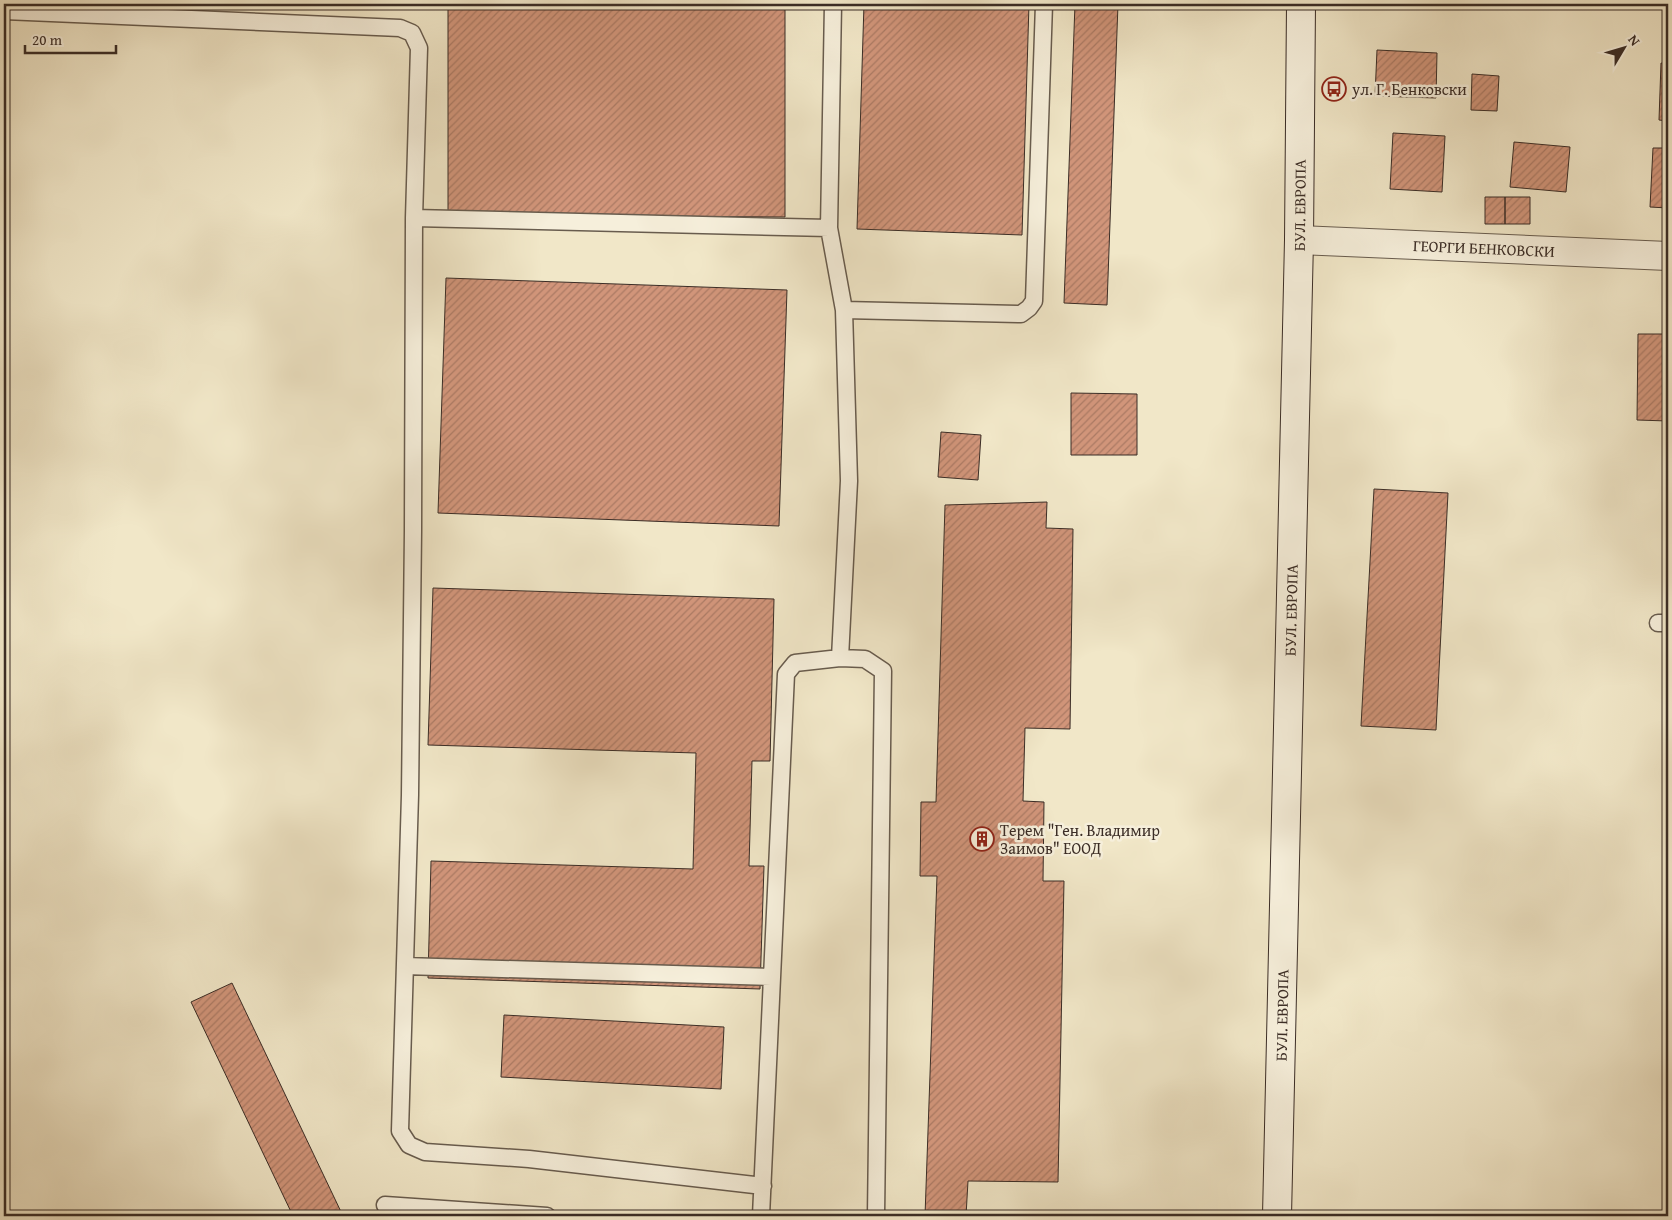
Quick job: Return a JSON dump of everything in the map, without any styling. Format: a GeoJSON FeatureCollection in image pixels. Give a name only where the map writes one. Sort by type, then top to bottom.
{"type":"FeatureCollection","features":[{"type":"Feature","properties":{"kind":"street","name":"БУЛ. ЕВРОПА"},"geometry":{"type":"LineString","coordinates":[[1277,1216],[1298,240],[1301,4]]}},
{"type":"Feature","properties":{"kind":"street","name":"ГЕОРГИ БЕНКОВСКИ"},"geometry":{"type":"LineString","coordinates":[[1298,240],[1668,256]]}},
{"type":"Feature","properties":{"kind":"lane"},"geometry":{"type":"LineString","coordinates":[[833,4],[829,228],[844,310],[849,481],[840,658]]}},
{"type":"Feature","properties":{"kind":"lane"},"geometry":{"type":"LineString","coordinates":[[844,310],[1021,314],[1030,308],[1034,301],[1044,4]]}},
{"type":"Feature","properties":{"kind":"lane"},"geometry":{"type":"LineString","coordinates":[[4,11],[400,28],[412,33],[419,48],[414,218],[410,795],[400,1130],[408,1145],[425,1152],[529,1159],[763,1186]]}},
{"type":"Feature","properties":{"kind":"lane"},"geometry":{"type":"LineString","coordinates":[[414,218],[829,228]]}},
{"type":"Feature","properties":{"kind":"lane"},"geometry":{"type":"LineString","coordinates":[[761,1216],[786,674],[795,662],[840,658],[865,659],[883,671],[876,1216]]}},
{"type":"Feature","properties":{"kind":"lane"},"geometry":{"type":"LineString","coordinates":[[405,966],[771,977]]}},
{"type":"Feature","properties":{"kind":"lane"},"geometry":{"type":"LineString","coordinates":[[392,1216],[385,1205],[547,1216]]}},
{"type":"Feature","properties":{"kind":"building"},"geometry":{"type":"Polygon","coordinates":[[[448,4],[785,4],[785,217],[448,215],[448,4]]]}},
{"type":"Feature","properties":{"kind":"building"},"geometry":{"type":"Polygon","coordinates":[[[864,4],[1029,4],[1022,235],[857,229],[864,4]]]}},
{"type":"Feature","properties":{"kind":"building"},"geometry":{"type":"Polygon","coordinates":[[[1075,4],[1118,4],[1107,305],[1064,303],[1075,4]]]}},
{"type":"Feature","properties":{"kind":"building"},"geometry":{"type":"Polygon","coordinates":[[[1663,4],[1668,4],[1668,20],[1663,20],[1663,4]]]}},
{"type":"Feature","properties":{"kind":"building"},"geometry":{"type":"Polygon","coordinates":[[[1377,50],[1437,53],[1436,98],[1375,96],[1377,50]]]}},
{"type":"Feature","properties":{"kind":"building"},"geometry":{"type":"Polygon","coordinates":[[[1661,63],[1668,64],[1668,121],[1659,120],[1661,63]]]}},
{"type":"Feature","properties":{"kind":"building"},"geometry":{"type":"Polygon","coordinates":[[[1472,74],[1499,76],[1497,111],[1471,110],[1472,74]]]}},
{"type":"Feature","properties":{"kind":"building"},"geometry":{"type":"Polygon","coordinates":[[[1393,133],[1445,136],[1442,192],[1390,189],[1393,133]]]}},
{"type":"Feature","properties":{"kind":"building"},"geometry":{"type":"Polygon","coordinates":[[[1514,142],[1570,147],[1566,192],[1510,187],[1514,142]]]}},
{"type":"Feature","properties":{"kind":"building"},"geometry":{"type":"Polygon","coordinates":[[[1653,148],[1668,148],[1668,208],[1650,207],[1653,148]]]}},
{"type":"Feature","properties":{"kind":"building"},"geometry":{"type":"Polygon","coordinates":[[[1485,197],[1505,197],[1505,224],[1485,224],[1485,197]]]}},
{"type":"Feature","properties":{"kind":"building"},"geometry":{"type":"Polygon","coordinates":[[[1505,197],[1530,197],[1530,224],[1505,224],[1505,197]]]}},
{"type":"Feature","properties":{"kind":"building"},"geometry":{"type":"Polygon","coordinates":[[[446,278],[787,290],[779,526],[438,513],[446,278]]]}},
{"type":"Feature","properties":{"kind":"building"},"geometry":{"type":"Polygon","coordinates":[[[1638,334],[1668,334],[1668,421],[1637,420],[1638,334]]]}},
{"type":"Feature","properties":{"kind":"building"},"geometry":{"type":"Polygon","coordinates":[[[1071,393],[1137,394],[1137,455],[1071,455],[1071,393]]]}},
{"type":"Feature","properties":{"kind":"building"},"geometry":{"type":"Polygon","coordinates":[[[941,432],[981,435],[978,480],[938,477],[941,432]]]}},
{"type":"Feature","properties":{"kind":"building"},"geometry":{"type":"Polygon","coordinates":[[[1374,489],[1448,493],[1436,730],[1361,726],[1374,489]]]}},
{"type":"Feature","properties":{"kind":"building","name":"Терем \"Ген. Владимир Заимов\" ЕООД"},"geometry":{"type":"Polygon","coordinates":[[[1047,502],[1046,528],[1073,529],[1070,729],[1025,728],[1023,801],[1044,802],[1043,881],[1064,881],[1058,1182],[968,1181],[966,1216],[925,1216],[937,876],[920,876],[921,802],[936,802],[945,505],[1047,502]]]}},
{"type":"Feature","properties":{"kind":"building"},"geometry":{"type":"Polygon","coordinates":[[[433,588],[774,599],[770,761],[752,761],[749,866],[764,866],[760,989],[428,978],[431,861],[693,869],[696,753],[428,745],[433,588]]]}},
{"type":"Feature","properties":{"kind":"building"},"geometry":{"type":"Polygon","coordinates":[[[232,983],[343,1216],[293,1216],[191,1002],[232,983]]]}},
{"type":"Feature","properties":{"kind":"building"},"geometry":{"type":"Polygon","coordinates":[[[504,1015],[724,1027],[721,1089],[501,1077],[504,1015]]]}},
{"type":"Feature","properties":{"kind":"place","name":"ул. Г. Бенковски"},"geometry":{"type":"Point","coordinates":[1334,89]}},
{"type":"Feature","properties":{"kind":"place","name":"Терем \"Ген. Владимир Заимов\" ЕООД"},"geometry":{"type":"Point","coordinates":[982,839]}}]}
